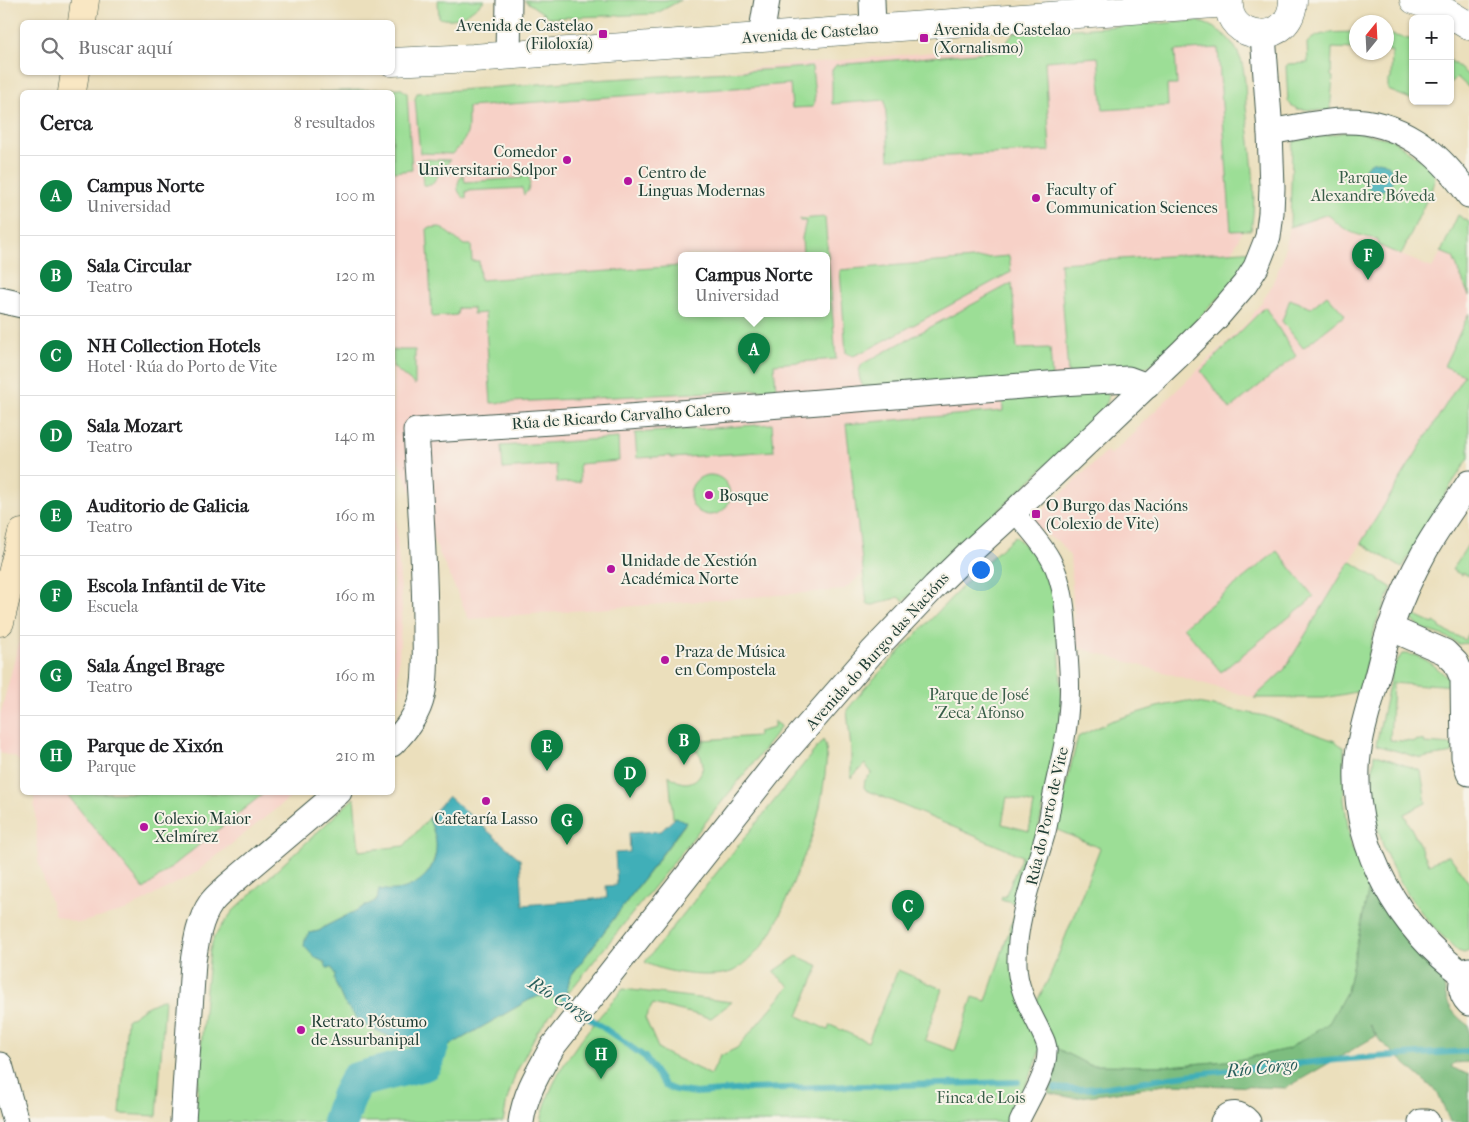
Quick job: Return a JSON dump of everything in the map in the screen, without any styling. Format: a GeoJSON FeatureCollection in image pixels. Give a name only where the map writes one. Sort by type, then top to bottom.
{"type":"FeatureCollection","features":[{"type":"Feature","properties":{"kind":"main road"},"geometry":{"type":"LineString","coordinates":[[82,20],[85,0]]}},
{"type":"Feature","properties":{"kind":"main road"},"geometry":{"type":"LineString","coordinates":[[72,90],[75,75]]}},
{"type":"Feature","properties":{"kind":"main road"},"geometry":{"type":"LineString","coordinates":[[0,622],[20,540]]}},
{"type":"Feature","properties":{"kind":"street"},"geometry":{"type":"LineString","coordinates":[[508,55],[509,0]]}},
{"type":"Feature","properties":{"kind":"street"},"geometry":{"type":"LineString","coordinates":[[761,36],[766,0]]}},
{"type":"Feature","properties":{"kind":"street"},"geometry":{"type":"LineString","coordinates":[[872,0],[873,29]]}},
{"type":"Feature","properties":{"kind":"street"},"geometry":{"type":"LineString","coordinates":[[1228,2],[1232,18],[1242,29],[1264,35],[1274,32],[1290,18],[1293,0]]}},
{"type":"Feature","properties":{"kind":"street"},"geometry":{"type":"LineString","coordinates":[[1414,0],[1444,11],[1469,26]]}},
{"type":"Feature","properties":{"kind":"street","name":"Avenida de Castelao"},"geometry":{"type":"LineString","coordinates":[[395,62],[873,29],[1228,2]]}},
{"type":"Feature","properties":{"kind":"street","name":"Avenida do Burgo das Nacións"},"geometry":{"type":"LineString","coordinates":[[521,1122],[528,1092],[553,1046],[785,752],[887,636],[935,586],[1147,386],[1216,318],[1245,284],[1256,267],[1268,237],[1271,213],[1270,132],[1264,35]]}},
{"type":"Feature","properties":{"kind":"street"},"geometry":{"type":"LineString","coordinates":[[1270,132],[1342,121],[1382,125],[1402,132],[1420,142],[1438,158],[1469,195]]}},
{"type":"Feature","properties":{"kind":"street"},"geometry":{"type":"LineString","coordinates":[[0,300],[20,305]]}},
{"type":"Feature","properties":{"kind":"street","name":"Rúa de Ricardo Carvalho Calero"},"geometry":{"type":"LineString","coordinates":[[395,741],[405,730],[415,714],[422,698],[425,681],[424,574],[416,431],[628,417],[1061,383],[1128,379],[1147,386]]}},
{"type":"Feature","properties":{"kind":"street"},"geometry":{"type":"LineString","coordinates":[[1469,483],[1426,549],[1390,628],[1358,755],[1358,791],[1361,818],[1366,840],[1374,860],[1384,882],[1404,914],[1437,954],[1466,972],[1461,982],[1462,991],[1469,1003]]}},
{"type":"Feature","properties":{"kind":"street","name":"Rúa do Porto de Vite"},"geometry":{"type":"LineString","coordinates":[[1014,512],[1044,548],[1059,578],[1065,612],[1069,678],[1068,715],[1063,749],[1046,833],[1027,897],[1019,937],[1017,964],[1022,991],[1048,1051],[1046,1064],[1019,1122]]}},
{"type":"Feature","properties":{"kind":"street"},"geometry":{"type":"LineString","coordinates":[[1390,628],[1445,652],[1456,663],[1463,679],[1464,757],[1469,774]]}},
{"type":"Feature","properties":{"kind":"street"},"geometry":{"type":"LineString","coordinates":[[182,1122],[192,962],[197,938],[207,911],[218,895],[335,795]]}},
{"type":"Feature","properties":{"kind":"street"},"geometry":{"type":"LineString","coordinates":[[0,1064],[16,1122]]}},
{"type":"Feature","properties":{"kind":"street"},"geometry":{"type":"LineString","coordinates":[[1223,1122],[1234,1114],[1242,1116],[1248,1122]]}},
{"type":"Feature","properties":{"kind":"street"},"geometry":{"type":"LineString","coordinates":[[1421,1122],[1428,1122]]}},
{"type":"Feature","properties":{"kind":"shaded area"},"geometry":{"type":"Polygon","coordinates":[[[1198,28],[1231,52],[1245,225],[1210,298],[843,590],[469,619],[395,454],[395,103],[434,97],[1198,28]]]}},
{"type":"Feature","properties":{"kind":"shaded area"},"geometry":{"type":"Polygon","coordinates":[[[1328,214],[1336,223],[1355,235],[1377,239],[1378,245],[1432,268],[1441,252],[1453,257],[1469,296],[1469,313],[1444,366],[1464,375],[1284,670],[1254,698],[1076,647],[1070,556],[1058,541],[1051,538],[1031,522],[1107,451],[1110,455],[1137,431],[1136,429],[1248,322],[1269,291],[1283,259],[1290,227],[1328,214]]]}},
{"type":"Feature","properties":{"kind":"shaded area"},"geometry":{"type":"Polygon","coordinates":[[[395,518],[402,608],[398,674],[400,693],[395,701],[395,518]]]}},
{"type":"Feature","properties":{"kind":"shaded area"},"geometry":{"type":"Polygon","coordinates":[[[20,640],[20,762],[15,757],[0,753],[0,715],[20,640]]]}},
{"type":"Feature","properties":{"kind":"shaded area","name":"Colexio Maior Xelmírez"},"geometry":{"type":"Polygon","coordinates":[[[34,795],[293,795],[195,873],[125,911],[79,923],[55,916],[38,861],[34,795]]]}},
{"type":"Feature","properties":{"kind":"green space"},"geometry":{"type":"Polygon","coordinates":[[[438,0],[485,0],[458,18],[446,19],[439,18],[438,0]]]}},
{"type":"Feature","properties":{"kind":"green space"},"geometry":{"type":"Polygon","coordinates":[[[524,0],[681,0],[655,14],[550,18],[524,0]]]}},
{"type":"Feature","properties":{"kind":"green space"},"geometry":{"type":"Polygon","coordinates":[[[1197,21],[1216,29],[1226,37],[1235,47],[1241,59],[1245,79],[1254,184],[1251,230],[1231,231],[1218,48],[1175,51],[1177,85],[1167,85],[1168,106],[1103,110],[1098,57],[1045,61],[1050,151],[889,159],[885,100],[832,104],[832,70],[836,65],[999,51],[1014,33],[1197,21]]]}},
{"type":"Feature","properties":{"kind":"green space"},"geometry":{"type":"Polygon","coordinates":[[[1349,32],[1349,49],[1332,48],[1331,76],[1333,77],[1330,111],[1297,109],[1288,101],[1286,66],[1288,64],[1308,63],[1307,43],[1317,36],[1349,32]]]}},
{"type":"Feature","properties":{"kind":"green space"},"geometry":{"type":"Polygon","coordinates":[[[1394,36],[1409,39],[1409,98],[1388,90],[1388,80],[1391,79],[1392,60],[1394,60],[1394,36]]]}},
{"type":"Feature","properties":{"kind":"green space"},"geometry":{"type":"Polygon","coordinates":[[[1454,63],[1469,76],[1469,88],[1457,77],[1454,80],[1454,63]]]}},
{"type":"Feature","properties":{"kind":"green space"},"geometry":{"type":"Polygon","coordinates":[[[812,67],[815,95],[813,107],[792,108],[790,84],[468,107],[466,136],[453,154],[420,153],[415,99],[417,93],[812,67]]]}},
{"type":"Feature","properties":{"kind":"green space"},"geometry":{"type":"Polygon","coordinates":[[[400,88],[407,93],[412,170],[395,172],[395,90],[360,90],[400,88]]]}},
{"type":"Feature","properties":{"kind":"green space","name":"Parque de Alexandre Bóveda"},"geometry":{"type":"Polygon","coordinates":[[[1351,131],[1391,139],[1431,167],[1435,177],[1432,188],[1401,255],[1378,245],[1377,239],[1356,234],[1344,228],[1328,214],[1290,227],[1292,147],[1294,141],[1351,131]]]}},
{"type":"Feature","properties":{"kind":"green space"},"geometry":{"type":"Polygon","coordinates":[[[421,159],[450,160],[431,185],[423,185],[421,159]]]}},
{"type":"Feature","properties":{"kind":"green space"},"geometry":{"type":"Polygon","coordinates":[[[522,170],[528,175],[530,182],[524,195],[522,188],[466,191],[466,199],[458,191],[459,180],[463,174],[465,182],[522,178],[522,170]]]}},
{"type":"Feature","properties":{"kind":"green space","name":"Parque de Alexandre Bóveda"},"geometry":{"type":"Polygon","coordinates":[[[1458,215],[1469,222],[1469,296],[1453,257],[1441,252],[1458,215]]]}},
{"type":"Feature","properties":{"kind":"green space"},"geometry":{"type":"Polygon","coordinates":[[[825,217],[828,252],[803,252],[802,238],[806,221],[800,221],[800,219],[825,217]]]}},
{"type":"Feature","properties":{"kind":"green space"},"geometry":{"type":"Polygon","coordinates":[[[440,227],[464,245],[471,245],[472,261],[479,261],[480,280],[678,266],[678,317],[830,317],[830,282],[836,359],[774,364],[776,389],[491,403],[485,313],[473,314],[473,308],[458,308],[457,315],[432,317],[427,228],[440,227]]]}},
{"type":"Feature","properties":{"kind":"green space"},"geometry":{"type":"Polygon","coordinates":[[[1243,251],[1250,253],[1234,283],[1151,365],[1134,371],[1068,374],[1060,263],[1243,251]]]}},
{"type":"Feature","properties":{"kind":"green space"},"geometry":{"type":"Polygon","coordinates":[[[1009,256],[1011,272],[869,349],[853,356],[846,353],[840,270],[1009,256]]]}},
{"type":"Feature","properties":{"kind":"green space"},"geometry":{"type":"Polygon","coordinates":[[[1012,283],[1017,349],[1050,348],[1052,378],[863,387],[859,376],[862,364],[1012,283]]]}},
{"type":"Feature","properties":{"kind":"green space"},"geometry":{"type":"Polygon","coordinates":[[[1327,295],[1345,315],[1303,348],[1282,321],[1290,299],[1311,308],[1327,295]]]}},
{"type":"Feature","properties":{"kind":"green space"},"geometry":{"type":"Polygon","coordinates":[[[1265,307],[1296,356],[1230,409],[1201,371],[1265,307]]]}},
{"type":"Feature","properties":{"kind":"green space"},"geometry":{"type":"Polygon","coordinates":[[[1469,313],[1469,458],[1402,568],[1361,543],[1464,375],[1444,366],[1469,313]]]}},
{"type":"Feature","properties":{"kind":"green space"},"geometry":{"type":"Polygon","coordinates":[[[395,350],[415,350],[415,385],[395,369],[395,350]]]}},
{"type":"Feature","properties":{"kind":"green space"},"geometry":{"type":"Polygon","coordinates":[[[1102,389],[1107,393],[1108,400],[1103,411],[904,601],[899,597],[873,605],[867,604],[846,424],[1003,411],[1002,392],[1102,389]]]}},
{"type":"Feature","properties":{"kind":"green space"},"geometry":{"type":"Polygon","coordinates":[[[772,424],[774,451],[671,458],[671,456],[637,458],[635,433],[772,424]]]}},
{"type":"Feature","properties":{"kind":"green space"},"geometry":{"type":"Polygon","coordinates":[[[618,438],[619,461],[579,464],[580,482],[557,483],[556,465],[503,469],[501,446],[618,438]]]}},
{"type":"Feature","properties":{"kind":"green space"},"geometry":{"type":"Polygon","coordinates":[[[710,475],[724,481],[730,495],[724,509],[710,515],[696,509],[690,495],[696,481],[710,475]]]}},
{"type":"Feature","properties":{"kind":"green space"},"geometry":{"type":"Polygon","coordinates":[[[1015,536],[1041,561],[1050,577],[1058,608],[1062,717],[1046,796],[1014,931],[1040,1048],[1036,1063],[1008,1122],[541,1122],[553,1084],[562,1067],[585,1035],[623,989],[732,1002],[711,1018],[653,1004],[645,1018],[659,1050],[711,1075],[720,1056],[737,1048],[790,986],[773,972],[797,956],[819,966],[798,1016],[828,1030],[830,1025],[868,1042],[898,970],[942,989],[925,1040],[955,1051],[973,997],[986,1001],[1018,904],[1001,899],[1002,896],[1005,897],[1022,856],[866,790],[864,787],[865,780],[872,773],[865,764],[851,778],[851,749],[847,710],[865,688],[981,567],[1015,536]],[[1007,797],[1002,824],[1029,831],[1034,804],[1007,797]]]}},
{"type":"Feature","properties":{"kind":"green space"},"geometry":{"type":"Polygon","coordinates":[[[1469,543],[1469,576],[1452,570],[1469,543]]]}},
{"type":"Feature","properties":{"kind":"green space"},"geometry":{"type":"Polygon","coordinates":[[[1277,551],[1314,597],[1221,672],[1183,627],[1277,551]]]}},
{"type":"Feature","properties":{"kind":"green space"},"geometry":{"type":"Polygon","coordinates":[[[1350,561],[1392,588],[1376,623],[1362,685],[1356,692],[1324,698],[1254,698],[1284,670],[1350,561]]]}},
{"type":"Feature","properties":{"kind":"green space"},"geometry":{"type":"Polygon","coordinates":[[[1409,613],[1433,624],[1434,622],[1440,628],[1465,640],[1469,632],[1469,643],[1458,644],[1444,636],[1424,629],[1413,620],[1409,613]]]}},
{"type":"Feature","properties":{"kind":"green space"},"geometry":{"type":"Polygon","coordinates":[[[1402,654],[1418,656],[1432,664],[1455,686],[1393,683],[1390,740],[1416,742],[1416,740],[1424,741],[1424,743],[1452,745],[1453,753],[1421,758],[1376,745],[1393,667],[1402,654]]]}},
{"type":"Feature","properties":{"kind":"green space"},"geometry":{"type":"Polygon","coordinates":[[[1187,701],[1265,716],[1335,741],[1344,748],[1344,800],[1351,846],[1370,883],[1347,991],[1329,1023],[1288,1049],[1238,1060],[1170,1066],[1089,1065],[1054,1047],[1035,1005],[1050,976],[1100,848],[1055,829],[1078,737],[1111,721],[1157,707],[1187,701]]]}},
{"type":"Feature","properties":{"kind":"green space"},"geometry":{"type":"Polygon","coordinates":[[[774,721],[781,726],[774,737],[565,997],[570,977],[686,823],[676,817],[673,818],[669,775],[687,783],[700,775],[703,768],[702,760],[698,753],[690,747],[690,741],[758,736],[758,732],[774,728],[774,721]]]}},
{"type":"Feature","properties":{"kind":"green space"},"geometry":{"type":"Polygon","coordinates":[[[823,740],[827,752],[822,796],[815,827],[780,915],[762,946],[736,970],[722,974],[687,974],[663,969],[645,962],[823,740]]]}},
{"type":"Feature","properties":{"kind":"green space"},"geometry":{"type":"Polygon","coordinates":[[[1374,754],[1421,771],[1426,803],[1404,814],[1429,864],[1449,855],[1469,883],[1469,951],[1464,953],[1458,951],[1433,927],[1411,899],[1389,861],[1376,821],[1373,800],[1374,754]]]}},
{"type":"Feature","properties":{"kind":"green space"},"geometry":{"type":"Polygon","coordinates":[[[68,795],[262,795],[144,889],[68,795]]]}},
{"type":"Feature","properties":{"kind":"green space"},"geometry":{"type":"Polygon","coordinates":[[[354,798],[359,851],[404,846],[429,818],[436,838],[437,850],[432,865],[425,877],[411,887],[399,891],[388,891],[371,904],[319,931],[313,932],[314,957],[332,968],[361,1023],[428,1055],[435,1054],[529,1000],[539,996],[564,998],[537,1032],[515,1075],[507,1100],[503,1122],[195,1122],[210,950],[214,937],[233,911],[354,798]]]}},
{"type":"Feature","properties":{"kind":"green space"},"geometry":{"type":"Polygon","coordinates":[[[1370,883],[1407,942],[1444,981],[1446,995],[1453,1012],[1469,1026],[1469,1062],[1454,1063],[1451,1067],[1469,1075],[1469,1122],[1450,1122],[1438,1093],[1380,1041],[1370,1025],[1376,1036],[1286,1088],[1172,1084],[1074,1098],[1048,1093],[1054,1047],[1089,1065],[1170,1066],[1238,1060],[1288,1049],[1329,1023],[1347,991],[1370,883]]]}},
{"type":"Feature","properties":{"kind":"green space"},"geometry":{"type":"Polygon","coordinates":[[[165,998],[157,1116],[120,1114],[127,1020],[144,1008],[165,998]]]}},
{"type":"Feature","properties":{"kind":"water"},"geometry":{"type":"Polygon","coordinates":[[[1378,161],[1389,165],[1393,176],[1389,187],[1378,191],[1367,187],[1363,176],[1367,165],[1378,161]]]}},
{"type":"Feature","properties":{"kind":"water"},"geometry":{"type":"Polygon","coordinates":[[[448,796],[520,859],[523,905],[607,898],[606,886],[617,885],[615,853],[630,852],[629,833],[661,831],[676,817],[686,822],[570,977],[565,998],[539,996],[529,1000],[435,1054],[428,1055],[361,1023],[344,1003],[334,980],[335,975],[332,968],[327,968],[324,962],[314,957],[304,946],[305,939],[309,933],[319,931],[377,900],[379,889],[399,890],[417,882],[424,876],[434,860],[436,849],[435,837],[429,818],[448,796]]]}},
{"type":"Feature","properties":{"kind":"waterway","name":"Río Corgo"},"geometry":{"type":"LineString","coordinates":[[565,998],[576,1008]]}},
{"type":"Feature","properties":{"kind":"waterway","name":"Río Corgo"},"geometry":{"type":"LineString","coordinates":[[340,1122],[348,1097],[357,1080],[424,1063],[443,1008]]}},
{"type":"Feature","properties":{"kind":"waterway","name":"Río Corgo"},"geometry":{"type":"LineString","coordinates":[[584,1014],[645,1057],[665,1086],[675,1090],[696,1093],[748,1089],[1018,1082]]}},
{"type":"Feature","properties":{"kind":"waterway","name":"Río Corgo"},"geometry":{"type":"LineString","coordinates":[[1055,1088],[1088,1089],[1258,1067],[1469,1051]]}},
{"type":"Feature","properties":{"kind":"place","name":"Avenida de Castelao (Filoloxía)"},"geometry":{"type":"Point","coordinates":[603,34]}},
{"type":"Feature","properties":{"kind":"place","name":"Avenida de Castelao (Xornalismo)"},"geometry":{"type":"Point","coordinates":[924,38]}},
{"type":"Feature","properties":{"kind":"place","name":"Comedor Universitario Solpor"},"geometry":{"type":"Point","coordinates":[567,160]}},
{"type":"Feature","properties":{"kind":"place","name":"Centro de Linguas Modernas"},"geometry":{"type":"Point","coordinates":[628,181]}},
{"type":"Feature","properties":{"kind":"place","name":"Faculty of Communication Sciences"},"geometry":{"type":"Point","coordinates":[1036,198]}},
{"type":"Feature","properties":{"kind":"place","name":"Escola Infantil de Vite"},"geometry":{"type":"Point","coordinates":[1368,280]}},
{"type":"Feature","properties":{"kind":"place","name":"Campus Norte"},"geometry":{"type":"Point","coordinates":[754,374]}},
{"type":"Feature","properties":{"kind":"place","name":"Bosque"},"geometry":{"type":"Point","coordinates":[709,495]}},
{"type":"Feature","properties":{"kind":"place","name":"O Burgo das Nacións (Colexio de Vite)"},"geometry":{"type":"Point","coordinates":[1036,514]}},
{"type":"Feature","properties":{"kind":"place","name":"Unidade de Xestión Académica Norte"},"geometry":{"type":"Point","coordinates":[611,569]}},
{"type":"Feature","properties":{"kind":"place","name":"Praza de Música en Compostela"},"geometry":{"type":"Point","coordinates":[665,660]}},
{"type":"Feature","properties":{"kind":"place","name":"Sala Circular"},"geometry":{"type":"Point","coordinates":[684,765]}},
{"type":"Feature","properties":{"kind":"place","name":"Auditorio de Galicia"},"geometry":{"type":"Point","coordinates":[547,771]}},
{"type":"Feature","properties":{"kind":"place","name":"Sala Mozart"},"geometry":{"type":"Point","coordinates":[630,798]}},
{"type":"Feature","properties":{"kind":"place","name":"Cafetaría Lasso"},"geometry":{"type":"Point","coordinates":[486,801]}},
{"type":"Feature","properties":{"kind":"place","name":"Colexio Maior Xelmírez"},"geometry":{"type":"Point","coordinates":[144,827]}},
{"type":"Feature","properties":{"kind":"place","name":"Sala Ángel Brage"},"geometry":{"type":"Point","coordinates":[567,845]}},
{"type":"Feature","properties":{"kind":"place","name":"NH Collection Hotels"},"geometry":{"type":"Point","coordinates":[908,931]}},
{"type":"Feature","properties":{"kind":"place","name":"Retrato Póstumo de Assurbanipal"},"geometry":{"type":"Point","coordinates":[301,1030]}},
{"type":"Feature","properties":{"kind":"place","name":"Parque de Xixón"},"geometry":{"type":"Point","coordinates":[601,1079]}},
{"type":"Feature","properties":{"kind":"park label","name":"Parque de José 'Zeca' Afonso"},"geometry":{"type":"Point","coordinates":[979,703]}},
{"type":"Feature","properties":{"kind":"park label","name":"Finca de Lois"},"geometry":{"type":"Point","coordinates":[981,1097]}}]}
